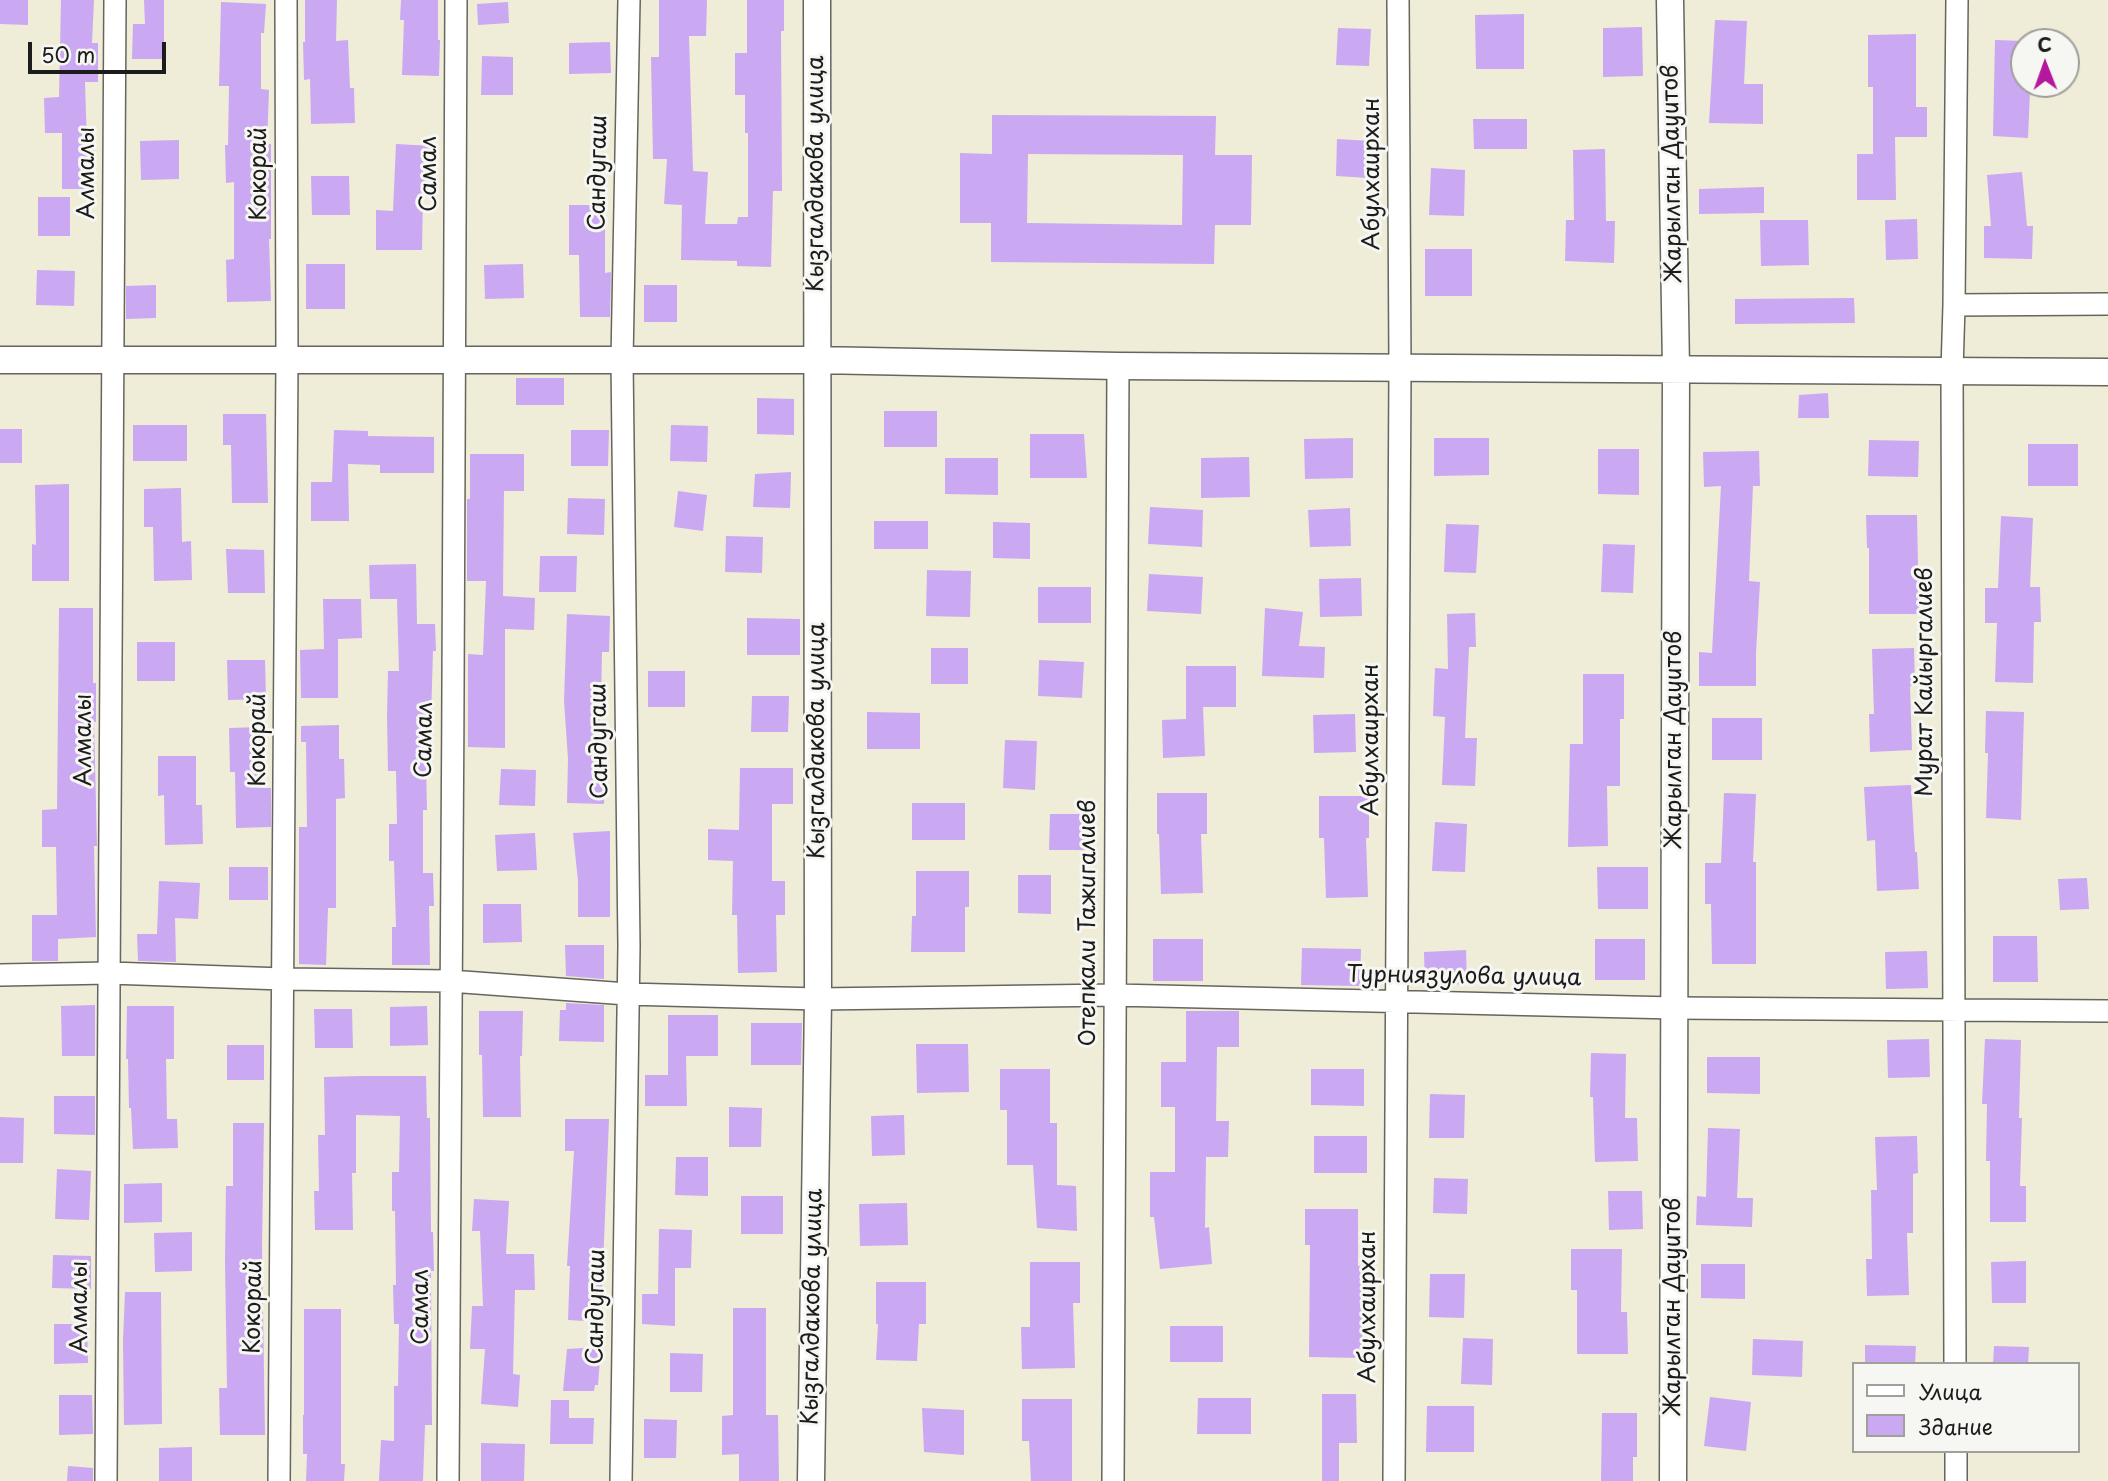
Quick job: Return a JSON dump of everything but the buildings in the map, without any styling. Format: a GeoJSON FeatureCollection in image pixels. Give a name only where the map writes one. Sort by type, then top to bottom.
{"type":"FeatureCollection","features":[{"type":"Feature","properties":{"kind":"street","name":"Алмалы"},"geometry":{"type":"LineString","coordinates":[[106,1481],[115,0]]}},
{"type":"Feature","properties":{"kind":"street","name":"Кокорай"},"geometry":{"type":"LineString","coordinates":[[279,1481],[287,360],[286,0]]}},
{"type":"Feature","properties":{"kind":"street","name":"Самал"},"geometry":{"type":"LineString","coordinates":[[448,1481],[456,0]]}},
{"type":"Feature","properties":{"kind":"street","name":"Сандугаш"},"geometry":{"type":"LineString","coordinates":[[621,1481],[629,946],[622,360],[629,0]]}},
{"type":"Feature","properties":{"kind":"street","name":"Кызгалдакова улица"},"geometry":{"type":"LineString","coordinates":[[811,1481],[818,999],[817,0]]}},
{"type":"Feature","properties":{"kind":"street","name":"Абулхаирхан"},"geometry":{"type":"LineString","coordinates":[[1394,1481],[1400,368],[1398,0]]}},
{"type":"Feature","properties":{"kind":"street","name":"Жарылган Дауитов"},"geometry":{"type":"LineString","coordinates":[[1670,0],[1676,369],[1673,1481]]}},
{"type":"Feature","properties":{"kind":"street","name":"Мурат Кайыргалиев"},"geometry":{"type":"LineString","coordinates":[[1955,1362],[1952,371],[1957,0]]}},
{"type":"Feature","properties":{"kind":"street"},"geometry":{"type":"LineString","coordinates":[[1954,305],[2108,304]]}},
{"type":"Feature","properties":{"kind":"street"},"geometry":{"type":"LineString","coordinates":[[0,360],[817,360],[1118,366],[2108,372]]}},
{"type":"Feature","properties":{"kind":"street","name":"Отепкали Тажигалиев"},"geometry":{"type":"LineString","coordinates":[[1113,1481],[1118,366]]}},
{"type":"Feature","properties":{"kind":"street","name":"Турниязулова улица"},"geometry":{"type":"LineString","coordinates":[[0,975],[110,973],[450,981],[627,994],[818,999],[1115,995],[1675,1008],[2108,1011]]}},
{"type":"Feature","properties":{"kind":"street"},"geometry":{"type":"LineString","coordinates":[[1956,1453],[1956,1481]]}}]}
